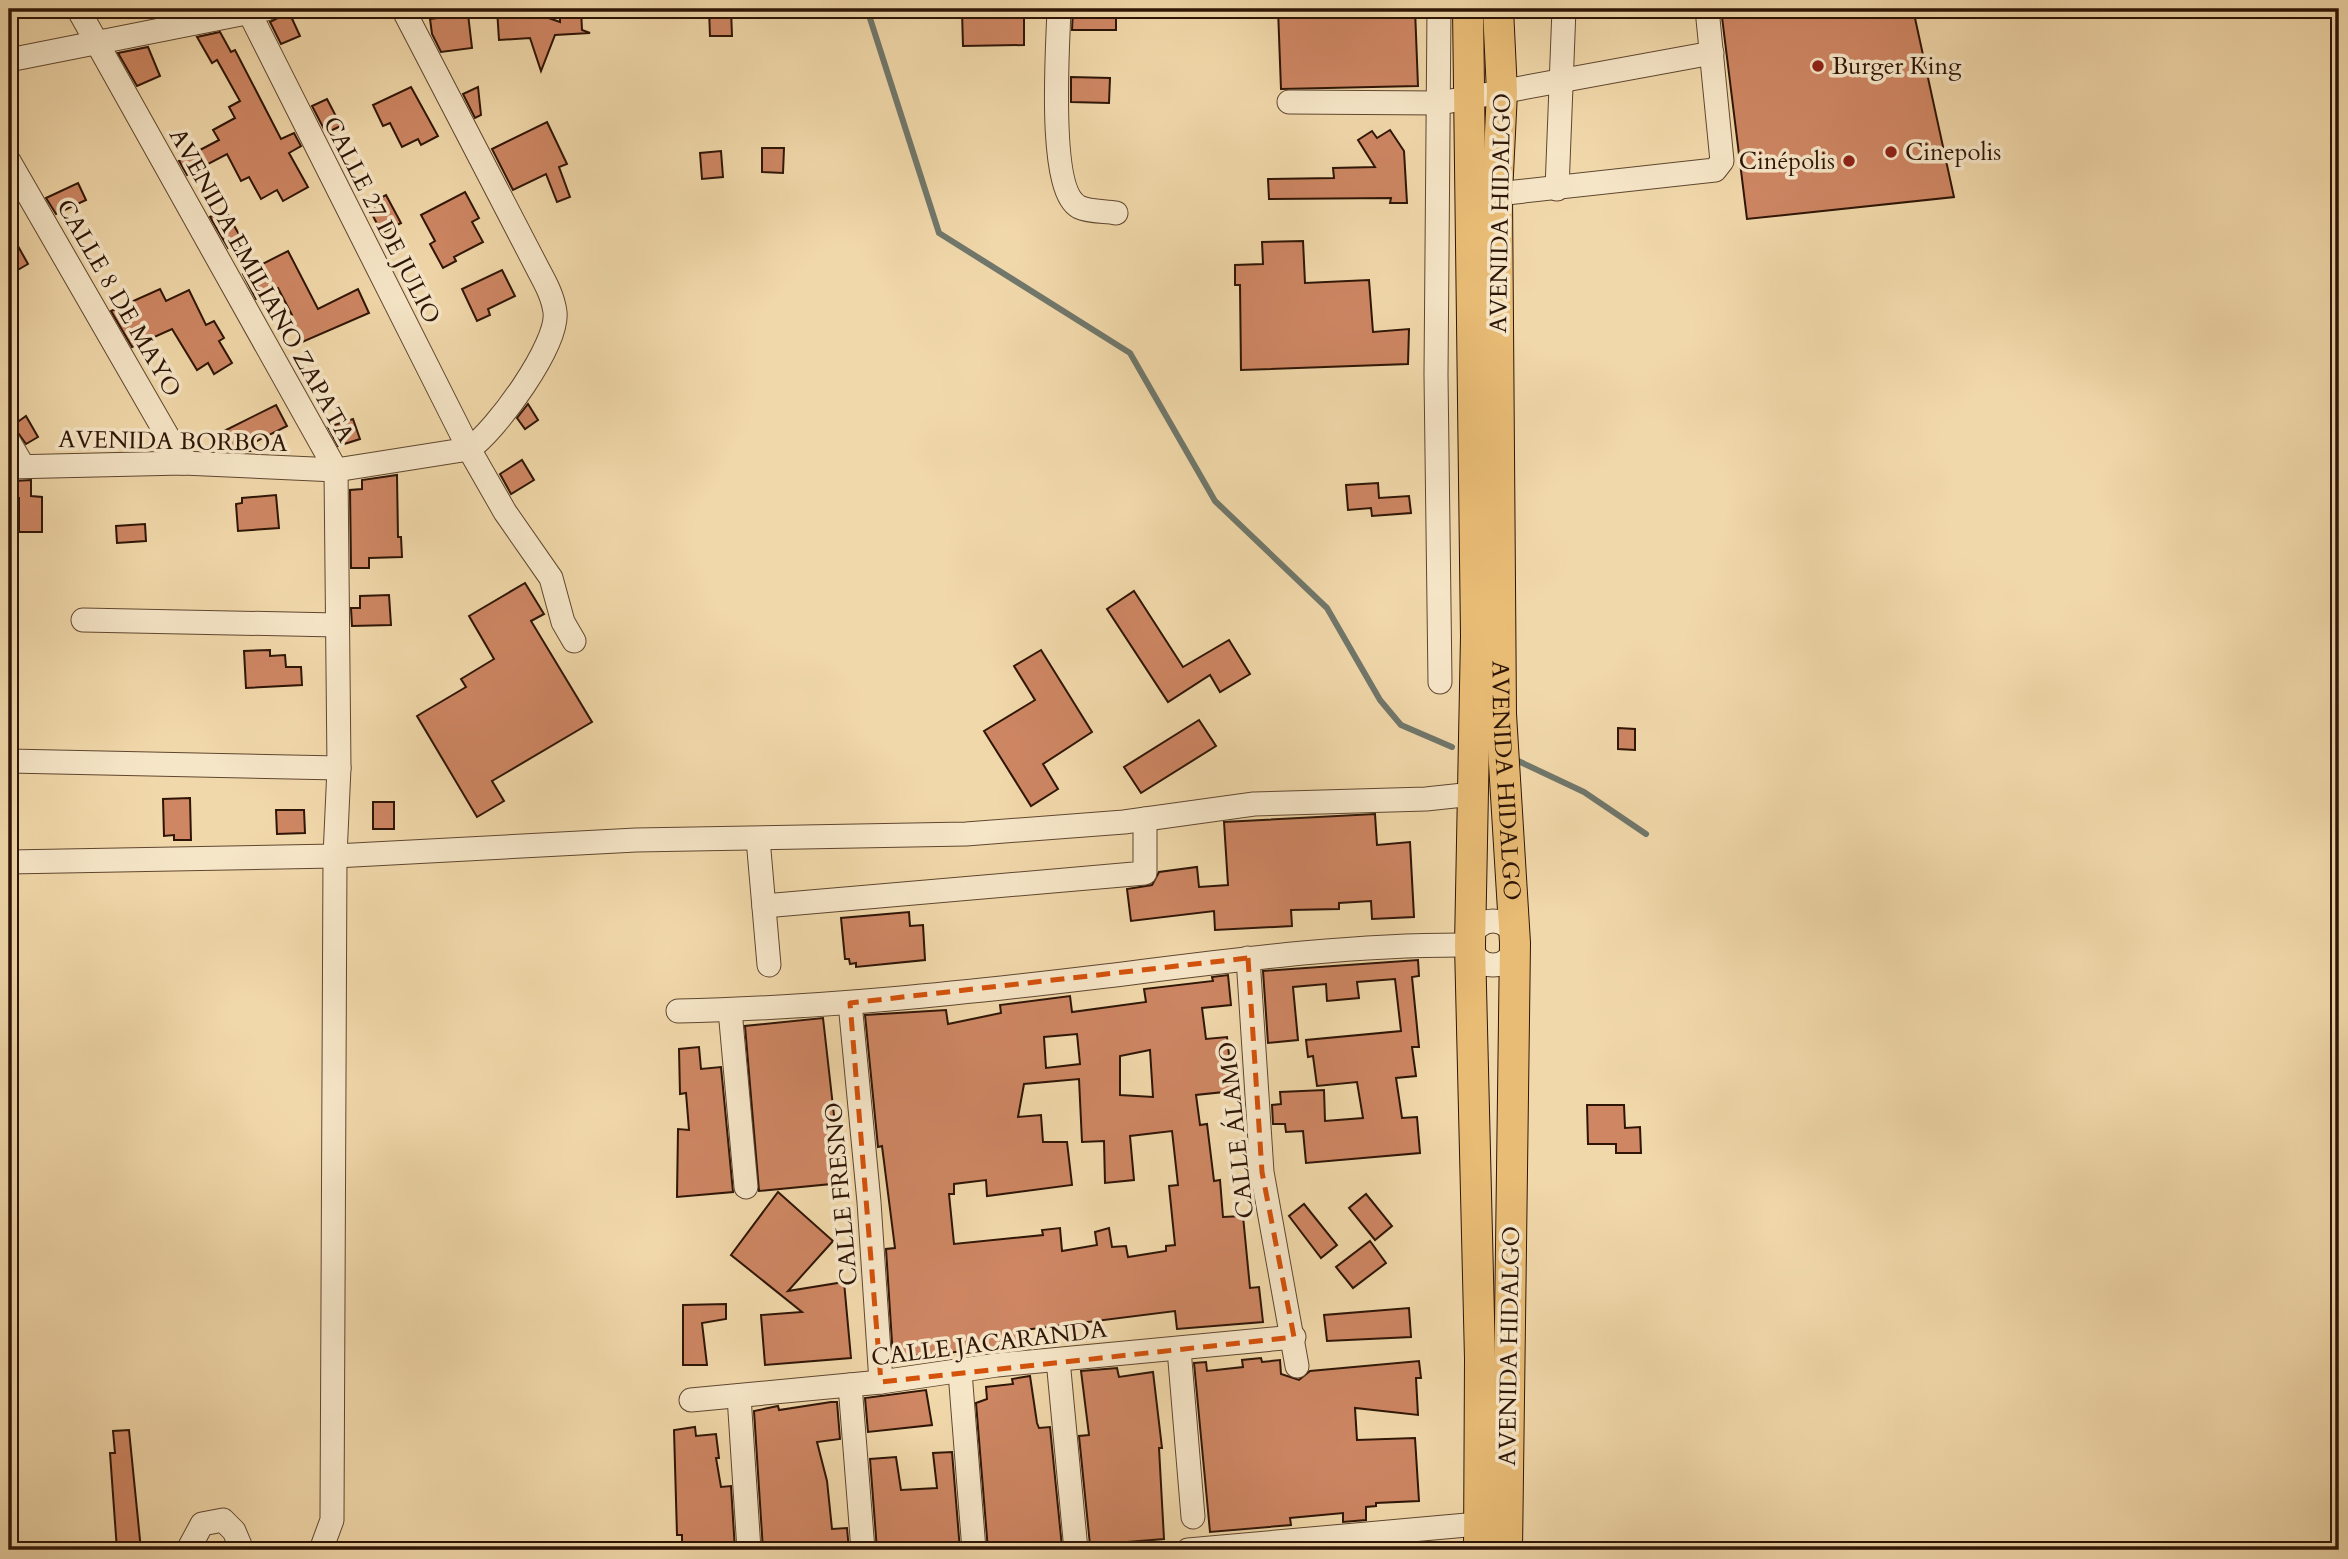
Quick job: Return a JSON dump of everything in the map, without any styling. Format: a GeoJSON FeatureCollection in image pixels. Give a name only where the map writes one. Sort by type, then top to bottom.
{"type":"FeatureCollection","features":[{"type":"Feature","properties":{"kind":"main road","name":"AVENIDA HIDALGO"},"geometry":{"type":"LineString","coordinates":[[1468,9],[1476,636],[1470,944],[1480,1359],[1479,1537]]}},
{"type":"Feature","properties":{"kind":"main road","name":"AVENIDA HIDALGO"},"geometry":{"type":"LineString","coordinates":[[1498,9],[1502,92],[1497,194],[1501,714],[1515,943],[1507,1550]]}},
{"type":"Feature","properties":{"kind":"street","name":"AVENIDA EMILIANO ZAPATA"},"geometry":{"type":"LineString","coordinates":[[78,9],[336,470],[339,768],[335,856],[332,1520],[321,1550]]}},
{"type":"Feature","properties":{"kind":"street"},"geometry":{"type":"LineString","coordinates":[[403,9],[550,294],[555,314],[552,333],[511,406],[483,440],[469,449]]}},
{"type":"Feature","properties":{"kind":"street"},"geometry":{"type":"LineString","coordinates":[[1059,9],[1057,146],[1065,192],[1079,207],[1116,213]]}},
{"type":"Feature","properties":{"kind":"street"},"geometry":{"type":"LineString","coordinates":[[1439,9],[1436,375],[1440,682]]}},
{"type":"Feature","properties":{"kind":"street"},"geometry":{"type":"LineString","coordinates":[[1557,189],[1564,9]]}},
{"type":"Feature","properties":{"kind":"street"},"geometry":{"type":"LineString","coordinates":[[1497,194],[1715,170],[1722,161],[1707,9]]}},
{"type":"Feature","properties":{"kind":"street"},"geometry":{"type":"LineString","coordinates":[[9,60],[258,11]]}},
{"type":"Feature","properties":{"kind":"street","name":"CALLE 27 DE JULIO"},"geometry":{"type":"LineString","coordinates":[[258,11],[469,449],[505,512],[551,578],[563,622],[574,640]]}},
{"type":"Feature","properties":{"kind":"street"},"geometry":{"type":"LineString","coordinates":[[1289,102],[1440,103],[1713,53]]}},
{"type":"Feature","properties":{"kind":"street","name":"CALLE 8 DE MAYO"},"geometry":{"type":"LineString","coordinates":[[9,161],[183,463]]}},
{"type":"Feature","properties":{"kind":"street"},"geometry":{"type":"LineString","coordinates":[[9,442],[16,467]]}},
{"type":"Feature","properties":{"kind":"street","name":"AVENIDA BORBOA"},"geometry":{"type":"LineString","coordinates":[[16,467],[183,463],[336,470],[469,449]]}},
{"type":"Feature","properties":{"kind":"street"},"geometry":{"type":"LineString","coordinates":[[83,620],[337,625]]}},
{"type":"Feature","properties":{"kind":"street"},"geometry":{"type":"LineString","coordinates":[[9,761],[339,768]]}},
{"type":"Feature","properties":{"kind":"street"},"geometry":{"type":"LineString","coordinates":[[9,862],[335,856],[636,840],[966,835],[1145,819],[1254,804],[1426,799],[1474,794]]}},
{"type":"Feature","properties":{"kind":"street"},"geometry":{"type":"LineString","coordinates":[[764,906],[1145,873],[1145,819]]}},
{"type":"Feature","properties":{"kind":"street"},"geometry":{"type":"LineString","coordinates":[[758,839],[769,965]]}},
{"type":"Feature","properties":{"kind":"street"},"geometry":{"type":"LineString","coordinates":[[1493,920],[1508,925],[1515,943],[1508,960],[1494,967],[1478,958],[1470,944],[1477,927],[1493,920]]}},
{"type":"Feature","properties":{"kind":"street"},"geometry":{"type":"LineString","coordinates":[[678,1011],[850,1003],[962,993],[1248,958],[1470,944]]}},
{"type":"Feature","properties":{"kind":"street","name":"CALLE ÁLAMO"},"geometry":{"type":"LineString","coordinates":[[1248,958],[1262,1172],[1294,1337],[1297,1366]]}},
{"type":"Feature","properties":{"kind":"street","name":"CALLE FRESNO"},"geometry":{"type":"LineString","coordinates":[[850,1003],[869,1202],[881,1382]]}},
{"type":"Feature","properties":{"kind":"street"},"geometry":{"type":"LineString","coordinates":[[730,1010],[746,1187]]}},
{"type":"Feature","properties":{"kind":"street","name":"CALLE JACARANDA"},"geometry":{"type":"LineString","coordinates":[[691,1400],[881,1382],[997,1365],[1294,1337]]}},
{"type":"Feature","properties":{"kind":"street"},"geometry":{"type":"LineString","coordinates":[[1179,1349],[1193,1517]]}},
{"type":"Feature","properties":{"kind":"street"},"geometry":{"type":"LineString","coordinates":[[1058,1360],[1076,1550]]}},
{"type":"Feature","properties":{"kind":"street"},"geometry":{"type":"LineString","coordinates":[[960,1372],[974,1550]]}},
{"type":"Feature","properties":{"kind":"street"},"geometry":{"type":"LineString","coordinates":[[850,1385],[863,1550]]}},
{"type":"Feature","properties":{"kind":"street"},"geometry":{"type":"LineString","coordinates":[[739,1396],[749,1550]]}},
{"type":"Feature","properties":{"kind":"street"},"geometry":{"type":"LineString","coordinates":[[188,1550],[202,1524],[223,1520],[234,1531],[242,1550]]}},
{"type":"Feature","properties":{"kind":"street"},"geometry":{"type":"LineString","coordinates":[[1188,1550],[1479,1537]]}},
{"type":"Feature","properties":{"kind":"highlighted area"},"geometry":{"type":"Polygon","coordinates":[[[1248,958],[1262,1172],[1294,1337],[881,1382],[850,1003],[1248,958]]]}},
{"type":"Feature","properties":{"kind":"building"},"geometry":{"type":"Polygon","coordinates":[[[497,9],[523,9],[560,22],[560,9],[581,9],[582,30],[590,33],[555,35],[541,71],[530,38],[499,40],[497,9]]]}},
{"type":"Feature","properties":{"kind":"building"},"geometry":{"type":"Polygon","coordinates":[[[709,9],[731,9],[732,36],[710,36],[709,9]]]}},
{"type":"Feature","properties":{"kind":"building"},"geometry":{"type":"Polygon","coordinates":[[[1073,9],[1116,9],[1116,30],[1072,30],[1073,9]]]}},
{"type":"Feature","properties":{"kind":"building"},"geometry":{"type":"Polygon","coordinates":[[[1278,9],[1415,9],[1418,86],[1281,89],[1278,9]]]}},
{"type":"Feature","properties":{"kind":"building"},"geometry":{"type":"Polygon","coordinates":[[[1721,9],[1913,9],[1954,197],[1747,219],[1721,9]]]}},
{"type":"Feature","properties":{"kind":"building"},"geometry":{"type":"Polygon","coordinates":[[[962,11],[1024,11],[1024,45],[963,46],[962,11]]]}},
{"type":"Feature","properties":{"kind":"building"},"geometry":{"type":"Polygon","coordinates":[[[289,12],[300,36],[281,44],[270,22],[289,12]]]}},
{"type":"Feature","properties":{"kind":"building"},"geometry":{"type":"Polygon","coordinates":[[[468,14],[472,48],[441,52],[432,34],[430,19],[468,14]]]}},
{"type":"Feature","properties":{"kind":"building"},"geometry":{"type":"Polygon","coordinates":[[[220,32],[231,52],[235,50],[281,139],[294,133],[301,146],[289,153],[308,187],[283,201],[277,190],[261,199],[249,177],[241,181],[227,154],[187,175],[179,161],[219,140],[213,130],[235,118],[229,107],[240,101],[217,60],[212,63],[197,37],[220,32]]]}},
{"type":"Feature","properties":{"kind":"building"},"geometry":{"type":"Polygon","coordinates":[[[148,47],[160,76],[137,86],[118,53],[148,47]]]}},
{"type":"Feature","properties":{"kind":"building"},"geometry":{"type":"Polygon","coordinates":[[[1071,77],[1110,78],[1109,103],[1071,102],[1071,77]]]}},
{"type":"Feature","properties":{"kind":"building"},"geometry":{"type":"Polygon","coordinates":[[[411,87],[438,136],[421,145],[418,139],[402,147],[390,123],[383,126],[373,105],[411,87]]]}},
{"type":"Feature","properties":{"kind":"building"},"geometry":{"type":"Polygon","coordinates":[[[478,87],[481,115],[475,118],[463,94],[478,87]]]}},
{"type":"Feature","properties":{"kind":"building"},"geometry":{"type":"Polygon","coordinates":[[[327,99],[341,126],[326,133],[312,106],[327,99]]]}},
{"type":"Feature","properties":{"kind":"building"},"geometry":{"type":"Polygon","coordinates":[[[547,122],[567,164],[559,167],[570,197],[557,202],[546,174],[513,190],[492,149],[547,122]]]}},
{"type":"Feature","properties":{"kind":"building"},"geometry":{"type":"Polygon","coordinates":[[[1390,130],[1404,151],[1407,203],[1390,203],[1391,198],[1269,199],[1268,179],[1334,178],[1333,168],[1375,167],[1358,140],[1372,131],[1377,138],[1390,130]]]}},
{"type":"Feature","properties":{"kind":"building"},"geometry":{"type":"Polygon","coordinates":[[[762,148],[784,148],[783,173],[762,172],[762,148]]]}},
{"type":"Feature","properties":{"kind":"building"},"geometry":{"type":"Polygon","coordinates":[[[721,151],[723,177],[702,179],[700,153],[721,151]]]}},
{"type":"Feature","properties":{"kind":"building"},"geometry":{"type":"Polygon","coordinates":[[[78,183],[86,200],[56,214],[46,198],[78,183]]]}},
{"type":"Feature","properties":{"kind":"building"},"geometry":{"type":"Polygon","coordinates":[[[465,192],[479,218],[472,222],[483,242],[454,257],[456,261],[443,268],[430,244],[435,241],[421,215],[465,192]]]}},
{"type":"Feature","properties":{"kind":"building"},"geometry":{"type":"Polygon","coordinates":[[[386,195],[401,223],[382,233],[367,205],[386,195]]]}},
{"type":"Feature","properties":{"kind":"building"},"geometry":{"type":"Polygon","coordinates":[[[225,209],[242,240],[228,248],[210,217],[225,209]]]}},
{"type":"Feature","properties":{"kind":"building"},"geometry":{"type":"Polygon","coordinates":[[[9,230],[28,264],[9,275],[9,230]]]}},
{"type":"Feature","properties":{"kind":"building"},"geometry":{"type":"Polygon","coordinates":[[[1303,241],[1305,283],[1369,280],[1373,332],[1409,329],[1408,364],[1241,370],[1240,285],[1235,285],[1235,265],[1263,264],[1262,242],[1303,241]]]}},
{"type":"Feature","properties":{"kind":"building"},"geometry":{"type":"Polygon","coordinates":[[[288,251],[318,309],[358,289],[369,313],[300,343],[289,317],[292,315],[278,288],[256,299],[243,274],[288,251]]]}},
{"type":"Feature","properties":{"kind":"building"},"geometry":{"type":"Polygon","coordinates":[[[502,270],[515,296],[488,309],[490,315],[477,321],[462,289],[502,270]]]}},
{"type":"Feature","properties":{"kind":"building"},"geometry":{"type":"Polygon","coordinates":[[[160,289],[166,301],[189,290],[206,325],[214,321],[224,338],[219,341],[232,363],[214,374],[208,363],[197,370],[172,329],[132,347],[111,311],[160,289]]]}},
{"type":"Feature","properties":{"kind":"building"},"geometry":{"type":"Polygon","coordinates":[[[528,404],[538,420],[525,429],[517,418],[528,404]]]}},
{"type":"Feature","properties":{"kind":"building"},"geometry":{"type":"Polygon","coordinates":[[[276,405],[287,426],[247,446],[250,451],[230,451],[222,432],[276,405]]]}},
{"type":"Feature","properties":{"kind":"building"},"geometry":{"type":"Polygon","coordinates":[[[26,416],[38,437],[26,444],[16,430],[9,428],[26,416]]]}},
{"type":"Feature","properties":{"kind":"building"},"geometry":{"type":"Polygon","coordinates":[[[353,419],[360,439],[338,446],[328,427],[353,419]]]}},
{"type":"Feature","properties":{"kind":"building"},"geometry":{"type":"Polygon","coordinates":[[[522,460],[534,480],[511,494],[500,474],[522,460]]]}},
{"type":"Feature","properties":{"kind":"building"},"geometry":{"type":"Polygon","coordinates":[[[397,475],[398,537],[401,537],[402,557],[369,558],[369,568],[351,568],[350,490],[362,489],[362,480],[397,475]]]}},
{"type":"Feature","properties":{"kind":"building"},"geometry":{"type":"Polygon","coordinates":[[[31,480],[31,496],[42,497],[42,532],[19,532],[19,498],[14,498],[14,481],[31,480]]]}},
{"type":"Feature","properties":{"kind":"building"},"geometry":{"type":"Polygon","coordinates":[[[1378,483],[1379,498],[1409,496],[1411,513],[1372,516],[1371,508],[1348,510],[1346,485],[1378,483]]]}},
{"type":"Feature","properties":{"kind":"building"},"geometry":{"type":"Polygon","coordinates":[[[276,495],[279,528],[238,531],[236,504],[242,503],[242,498],[276,495]]]}},
{"type":"Feature","properties":{"kind":"building"},"geometry":{"type":"Polygon","coordinates":[[[145,524],[146,541],[117,543],[116,526],[145,524]]]}},
{"type":"Feature","properties":{"kind":"building"},"geometry":{"type":"Polygon","coordinates":[[[525,583],[544,614],[531,621],[592,722],[492,781],[504,801],[477,817],[417,716],[466,687],[461,679],[494,659],[469,616],[525,583]]]}},
{"type":"Feature","properties":{"kind":"building"},"geometry":{"type":"Polygon","coordinates":[[[1134,591],[1183,667],[1229,640],[1250,674],[1220,692],[1210,675],[1168,702],[1107,609],[1134,591]]]}},
{"type":"Feature","properties":{"kind":"building"},"geometry":{"type":"Polygon","coordinates":[[[389,595],[391,625],[352,626],[351,608],[360,608],[360,596],[389,595]]]}},
{"type":"Feature","properties":{"kind":"building"},"geometry":{"type":"Polygon","coordinates":[[[270,650],[270,656],[285,655],[286,667],[301,667],[302,685],[246,688],[244,651],[270,650]]]}},
{"type":"Feature","properties":{"kind":"building"},"geometry":{"type":"Polygon","coordinates":[[[1041,650],[1092,732],[1043,764],[1058,789],[1031,806],[984,731],[1035,700],[1014,666],[1041,650]]]}},
{"type":"Feature","properties":{"kind":"building"},"geometry":{"type":"Polygon","coordinates":[[[1199,720],[1216,746],[1141,793],[1124,767],[1199,720]]]}},
{"type":"Feature","properties":{"kind":"building"},"geometry":{"type":"Polygon","coordinates":[[[1618,728],[1635,729],[1635,750],[1618,749],[1618,728]]]}},
{"type":"Feature","properties":{"kind":"building"},"geometry":{"type":"Polygon","coordinates":[[[190,798],[191,840],[174,840],[174,835],[164,836],[163,799],[190,798]]]}},
{"type":"Feature","properties":{"kind":"building"},"geometry":{"type":"Polygon","coordinates":[[[373,802],[394,802],[394,829],[373,829],[373,802]]]}},
{"type":"Feature","properties":{"kind":"building"},"geometry":{"type":"Polygon","coordinates":[[[276,810],[304,810],[305,833],[277,834],[276,810]]]}},
{"type":"Feature","properties":{"kind":"building"},"geometry":{"type":"Polygon","coordinates":[[[1375,814],[1377,845],[1410,842],[1414,917],[1372,919],[1371,901],[1339,903],[1339,909],[1291,910],[1292,926],[1215,930],[1214,911],[1131,921],[1127,889],[1152,885],[1159,872],[1197,867],[1199,887],[1228,885],[1224,822],[1375,814]]]}},
{"type":"Feature","properties":{"kind":"building"},"geometry":{"type":"Polygon","coordinates":[[[909,912],[910,926],[923,925],[925,960],[856,967],[856,963],[850,964],[849,959],[845,959],[841,918],[909,912]]]}},
{"type":"Feature","properties":{"kind":"building"},"geometry":{"type":"Polygon","coordinates":[[[1418,960],[1419,976],[1412,977],[1419,1047],[1412,1047],[1416,1076],[1396,1078],[1402,1118],[1417,1117],[1420,1153],[1306,1163],[1303,1131],[1286,1132],[1285,1124],[1273,1124],[1272,1105],[1281,1104],[1280,1092],[1324,1090],[1325,1121],[1363,1118],[1357,1082],[1317,1086],[1313,1056],[1308,1057],[1306,1040],[1401,1031],[1395,979],[1357,982],[1359,998],[1327,1001],[1326,984],[1293,987],[1298,1040],[1268,1043],[1263,971],[1418,960]]]}},
{"type":"Feature","properties":{"kind":"building"},"geometry":{"type":"Polygon","coordinates":[[[1228,975],[1231,1005],[1202,1008],[1206,1039],[1227,1037],[1233,1091],[1196,1095],[1200,1125],[1207,1124],[1214,1181],[1220,1180],[1223,1217],[1243,1216],[1250,1288],[1259,1287],[1263,1322],[1177,1329],[1175,1311],[1016,1331],[1019,1346],[893,1358],[886,1249],[895,1248],[882,1146],[878,1147],[865,1015],[946,1010],[948,1024],[1001,1013],[1000,1005],[1070,996],[1072,1012],[1146,1002],[1144,989],[1213,981],[1212,977],[1228,975]],[[1077,1034],[1044,1037],[1046,1068],[1080,1064],[1077,1034]],[[1150,1050],[1120,1056],[1120,1095],[1153,1097],[1150,1050]],[[1079,1079],[1024,1084],[1018,1117],[1041,1115],[1043,1142],[1067,1142],[1072,1185],[987,1196],[986,1180],[954,1184],[954,1194],[949,1194],[954,1244],[1043,1235],[1042,1230],[1060,1228],[1062,1251],[1097,1245],[1095,1232],[1109,1228],[1112,1247],[1126,1246],[1128,1257],[1166,1251],[1166,1246],[1175,1245],[1169,1186],[1178,1185],[1172,1131],[1130,1136],[1134,1180],[1105,1183],[1104,1141],[1082,1142],[1079,1079]]]}},
{"type":"Feature","properties":{"kind":"building"},"geometry":{"type":"Polygon","coordinates":[[[823,1018],[836,1133],[835,1152],[831,1152],[829,1161],[831,1184],[759,1191],[745,1026],[823,1018]]]}},
{"type":"Feature","properties":{"kind":"building"},"geometry":{"type":"Polygon","coordinates":[[[699,1047],[701,1069],[721,1067],[733,1192],[677,1197],[678,1129],[689,1130],[686,1093],[680,1094],[679,1049],[699,1047]]]}},
{"type":"Feature","properties":{"kind":"building"},"geometry":{"type":"Polygon","coordinates":[[[1587,1105],[1624,1105],[1625,1128],[1640,1127],[1641,1153],[1616,1153],[1616,1144],[1588,1144],[1587,1105]]]}},
{"type":"Feature","properties":{"kind":"building"},"geometry":{"type":"Polygon","coordinates":[[[778,1192],[833,1241],[788,1291],[844,1282],[851,1358],[765,1365],[761,1315],[802,1312],[731,1255],[778,1192]]]}},
{"type":"Feature","properties":{"kind":"building"},"geometry":{"type":"Polygon","coordinates":[[[1366,1194],[1392,1226],[1375,1240],[1349,1208],[1366,1194]]]}},
{"type":"Feature","properties":{"kind":"building"},"geometry":{"type":"Polygon","coordinates":[[[1304,1204],[1337,1245],[1321,1258],[1289,1216],[1304,1204]]]}},
{"type":"Feature","properties":{"kind":"building"},"geometry":{"type":"Polygon","coordinates":[[[1370,1241],[1386,1263],[1353,1288],[1336,1267],[1370,1241]]]}},
{"type":"Feature","properties":{"kind":"building"},"geometry":{"type":"Polygon","coordinates":[[[726,1304],[726,1319],[702,1323],[707,1365],[683,1365],[683,1305],[726,1304]]]}},
{"type":"Feature","properties":{"kind":"building"},"geometry":{"type":"Polygon","coordinates":[[[1409,1308],[1411,1337],[1327,1341],[1324,1315],[1409,1308]]]}},
{"type":"Feature","properties":{"kind":"building"},"geometry":{"type":"Polygon","coordinates":[[[1261,1358],[1262,1362],[1280,1360],[1281,1374],[1299,1380],[1310,1371],[1419,1361],[1421,1378],[1416,1378],[1418,1415],[1355,1408],[1357,1440],[1415,1438],[1419,1501],[1376,1503],[1376,1506],[1366,1507],[1366,1520],[1343,1522],[1343,1513],[1290,1518],[1291,1525],[1210,1532],[1194,1363],[1206,1362],[1207,1371],[1243,1367],[1242,1360],[1261,1358]]]}},
{"type":"Feature","properties":{"kind":"building"},"geometry":{"type":"Polygon","coordinates":[[[1117,1368],[1119,1377],[1153,1372],[1162,1448],[1159,1448],[1164,1539],[1090,1545],[1079,1436],[1089,1435],[1081,1371],[1117,1368]]]}},
{"type":"Feature","properties":{"kind":"building"},"geometry":{"type":"Polygon","coordinates":[[[1030,1376],[1037,1423],[1039,1428],[1050,1427],[1062,1547],[1040,1550],[988,1550],[976,1403],[987,1399],[986,1387],[1013,1384],[1012,1379],[1030,1376]]]}},
{"type":"Feature","properties":{"kind":"building"},"geometry":{"type":"Polygon","coordinates":[[[926,1390],[932,1425],[868,1432],[865,1398],[926,1390]]]}},
{"type":"Feature","properties":{"kind":"building"},"geometry":{"type":"Polygon","coordinates":[[[837,1402],[840,1439],[817,1442],[827,1481],[832,1529],[847,1528],[849,1550],[763,1550],[754,1411],[778,1406],[779,1410],[837,1402]]]}},
{"type":"Feature","properties":{"kind":"building"},"geometry":{"type":"Polygon","coordinates":[[[695,1427],[696,1436],[716,1434],[719,1458],[716,1458],[721,1487],[731,1486],[735,1550],[694,1550],[694,1544],[682,1544],[682,1535],[677,1535],[674,1430],[695,1427]]]}},
{"type":"Feature","properties":{"kind":"building"},"geometry":{"type":"Polygon","coordinates":[[[129,1430],[141,1550],[117,1550],[110,1453],[115,1453],[113,1431],[129,1430]]]}},
{"type":"Feature","properties":{"kind":"building"},"geometry":{"type":"Polygon","coordinates":[[[952,1452],[960,1550],[877,1550],[870,1459],[896,1457],[901,1490],[937,1488],[933,1453],[952,1452]]]}},
{"type":"Feature","properties":{"kind":"waterway"},"geometry":{"type":"LineString","coordinates":[[867,9],[939,233],[1130,353],[1215,501],[1327,608],[1380,700],[1401,725],[1452,747]]}},
{"type":"Feature","properties":{"kind":"waterway"},"geometry":{"type":"LineString","coordinates":[[1514,759],[1584,792],[1646,834]]}},
{"type":"Feature","properties":{"kind":"place","name":"Burger King"},"geometry":{"type":"Point","coordinates":[1818,66]}},
{"type":"Feature","properties":{"kind":"place","name":"Cinepolis"},"geometry":{"type":"Point","coordinates":[1891,152]}},
{"type":"Feature","properties":{"kind":"place","name":"Cinépolis"},"geometry":{"type":"Point","coordinates":[1849,161]}}]}
